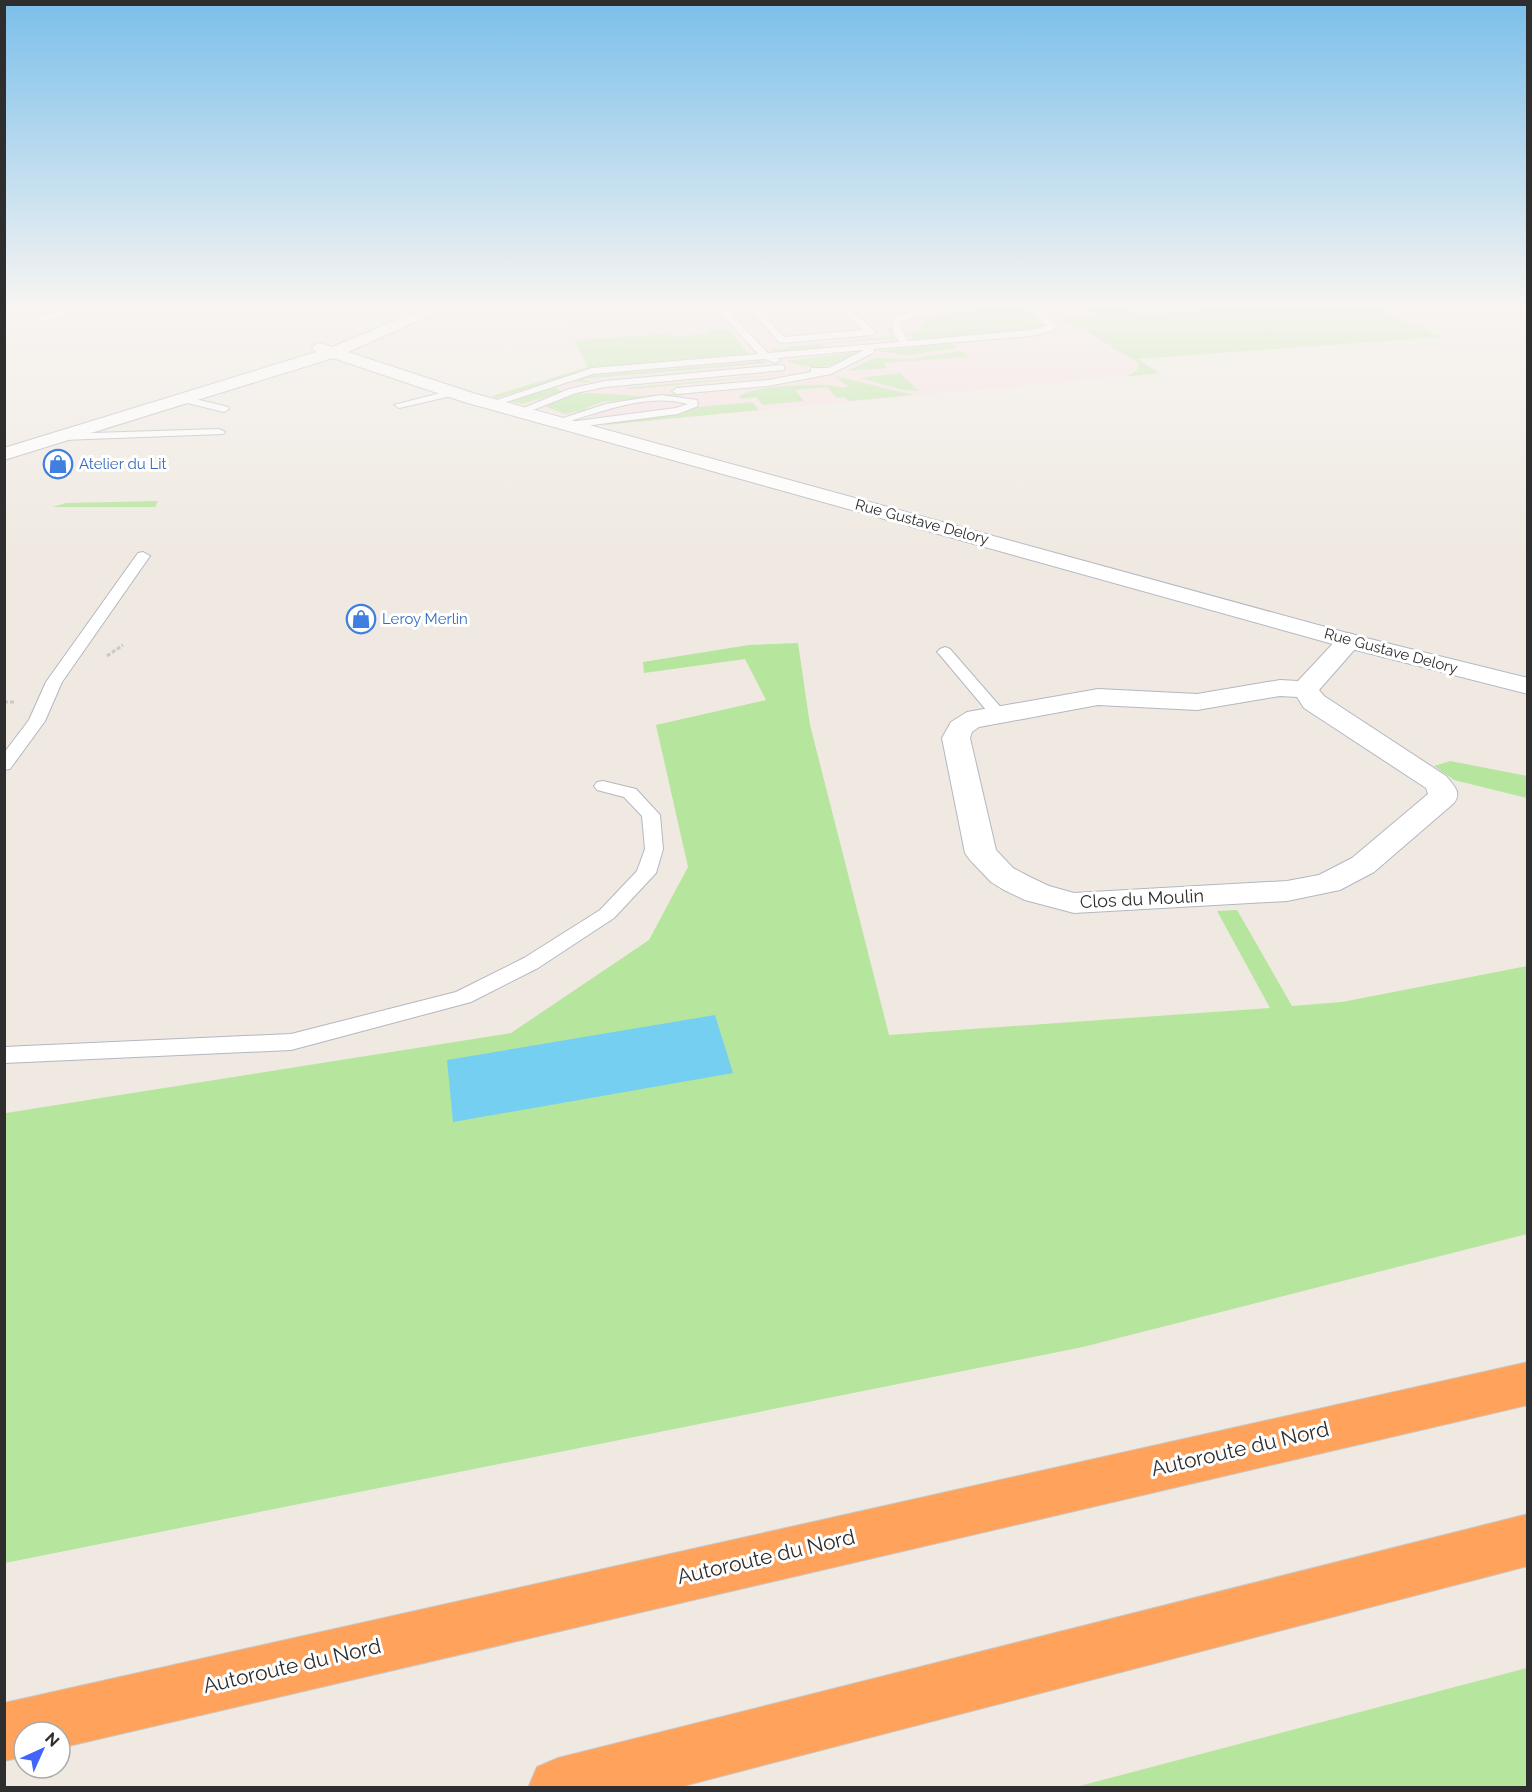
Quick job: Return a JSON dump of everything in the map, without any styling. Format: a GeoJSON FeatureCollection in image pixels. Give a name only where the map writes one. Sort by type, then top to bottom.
{"type":"FeatureCollection","features":[{"type":"Feature","properties":{"kind":"highway","name":"Autoroute du Nord"},"geometry":{"type":"LineString","coordinates":[[4,1732],[1527,1383]]}},
{"type":"Feature","properties":{"kind":"highway"},"geometry":{"type":"LineString","coordinates":[[558,1788],[1527,1540]]}},
{"type":"Feature","properties":{"kind":"street"},"geometry":{"type":"LineString","coordinates":[[4,452],[62,437],[206,390]]}},
{"type":"Feature","properties":{"kind":"street","name":"Rue Gustave Delory"},"geometry":{"type":"LineString","coordinates":[[442,390],[1349,641],[1527,686]]}},
{"type":"Feature","properties":{"kind":"street"},"geometry":{"type":"LineString","coordinates":[[4,460],[62,437]]}},
{"type":"Feature","properties":{"kind":"street"},"geometry":{"type":"LineString","coordinates":[[1305,690],[1349,641]]}},
{"type":"Feature","properties":{"kind":"street","name":"Clos du Moulin"},"geometry":{"type":"LineString","coordinates":[[1280,688],[1305,690],[1314,702],[1437,782],[1443,791],[1443,797],[1363,865],[1346,875],[1328,883],[1287,891],[1074,903],[1037,893],[1002,875],[981,854],[956,738],[957,732],[965,723],[998,714],[1098,697],[1197,702],[1280,688]]}},
{"type":"Feature","properties":{"kind":"lane"},"geometry":{"type":"LineString","coordinates":[[490,404],[534,390]]}},
{"type":"Feature","properties":{"kind":"lane"},"geometry":{"type":"LineString","coordinates":[[519,412],[579,390]]}},
{"type":"Feature","properties":{"kind":"lane"},"geometry":{"type":"LineString","coordinates":[[611,390],[692,390]]}},
{"type":"Feature","properties":{"kind":"lane"},"geometry":{"type":"LineString","coordinates":[[399,405],[452,393]]}},
{"type":"Feature","properties":{"kind":"lane"},"geometry":{"type":"LineString","coordinates":[[181,398],[224,409]]}},
{"type":"Feature","properties":{"kind":"lane"},"geometry":{"type":"LineString","coordinates":[[675,398],[693,402],[693,406],[678,411],[562,424],[614,404],[675,398]]}},
{"type":"Feature","properties":{"kind":"lane"},"geometry":{"type":"LineString","coordinates":[[62,437],[219,432]]}},
{"type":"Feature","properties":{"kind":"lane"},"geometry":{"type":"LineString","coordinates":[[4,765],[37,721],[54,682],[143,556]]}},
{"type":"Feature","properties":{"kind":"lane"},"geometry":{"type":"LineString","coordinates":[[945,651],[998,714]]}},
{"type":"Feature","properties":{"kind":"lane"},"geometry":{"type":"LineString","coordinates":[[4,1055],[291,1042],[463,997],[531,963],[607,914],[646,873],[654,849],[651,815],[630,793],[603,786]]}},
{"type":"Feature","properties":{"kind":"shaded area"},"geometry":{"type":"Polygon","coordinates":[[[513,390],[980,390],[600,425],[492,396],[513,390]]]}},
{"type":"Feature","properties":{"kind":"green space"},"geometry":{"type":"Polygon","coordinates":[[[513,390],[524,390],[496,398],[492,396],[513,390]]]}},
{"type":"Feature","properties":{"kind":"green space"},"geometry":{"type":"Polygon","coordinates":[[[543,390],[559,390],[562,392],[522,404],[508,401],[543,390]]]}},
{"type":"Feature","properties":{"kind":"green space"},"geometry":{"type":"Polygon","coordinates":[[[756,390],[799,390],[795,390],[804,401],[763,405],[756,397],[741,399],[739,396],[756,390]]]}},
{"type":"Feature","properties":{"kind":"green space"},"geometry":{"type":"Polygon","coordinates":[[[829,390],[891,390],[913,395],[849,401],[845,397],[837,398],[829,390]]]}},
{"type":"Feature","properties":{"kind":"green space"},"geometry":{"type":"Polygon","coordinates":[[[683,393],[685,395],[602,402],[586,408],[588,410],[565,414],[547,407],[547,404],[570,394],[639,396],[683,393]]]}},
{"type":"Feature","properties":{"kind":"green space"},"geometry":{"type":"Polygon","coordinates":[[[752,402],[759,410],[606,425],[602,423],[683,414],[690,408],[752,402]]]}},
{"type":"Feature","properties":{"kind":"green space"},"geometry":{"type":"Polygon","coordinates":[[[158,501],[155,507],[52,507],[66,503],[158,501]]]}},
{"type":"Feature","properties":{"kind":"green space"},"geometry":{"type":"Polygon","coordinates":[[[798,643],[810,725],[889,1035],[1270,1008],[1217,911],[1237,910],[1292,1006],[1342,1002],[1527,966],[1527,1234],[1083,1347],[5,1563],[6,1113],[511,1033],[649,940],[688,867],[656,725],[766,700],[745,659],[644,673],[643,662],[749,645],[798,643]]]}},
{"type":"Feature","properties":{"kind":"green space"},"geometry":{"type":"Polygon","coordinates":[[[1450,761],[1527,776],[1527,798],[1454,780],[1434,766],[1450,761]]]}},
{"type":"Feature","properties":{"kind":"green space"},"geometry":{"type":"Polygon","coordinates":[[[1527,1668],[1527,1787],[1076,1787],[1527,1668]]]}},
{"type":"Feature","properties":{"kind":"water"},"geometry":{"type":"Polygon","coordinates":[[[715,1015],[733,1073],[453,1122],[447,1060],[715,1015]]]}},
{"type":"Feature","properties":{"kind":"place","name":"Atelier du Lit"},"geometry":{"type":"Point","coordinates":[58,464]}},
{"type":"Feature","properties":{"kind":"place","name":"Leroy Merlin"},"geometry":{"type":"Point","coordinates":[361,619]}}]}
